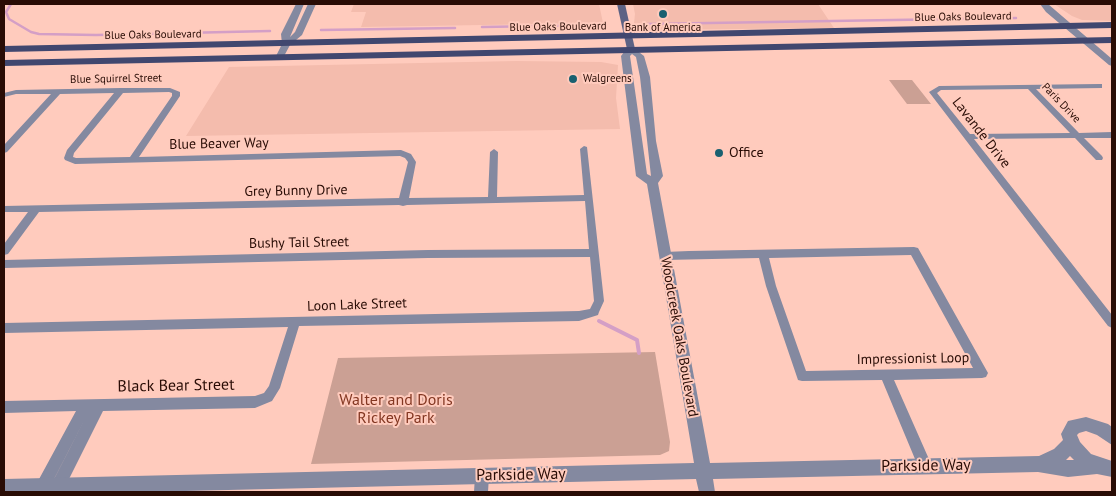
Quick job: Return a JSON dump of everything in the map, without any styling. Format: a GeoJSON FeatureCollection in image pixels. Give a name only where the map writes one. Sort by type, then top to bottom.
{"type":"FeatureCollection","features":[{"type":"Feature","properties":{"kind":"main road","name":"Woodcreek Oaks Boulevard"},"geometry":{"type":"LineString","coordinates":[[621,4],[631,49]]}},
{"type":"Feature","properties":{"kind":"main road","name":"Blue Oaks Boulevard"},"geometry":{"type":"LineString","coordinates":[[4,49],[1112,26]]}},
{"type":"Feature","properties":{"kind":"main road","name":"Blue Oaks Boulevard"},"geometry":{"type":"LineString","coordinates":[[4,63],[1112,40]]}},
{"type":"Feature","properties":{"kind":"street"},"geometry":{"type":"LineString","coordinates":[[286,44],[285,34],[300,4]]}},
{"type":"Feature","properties":{"kind":"street"},"geometry":{"type":"LineString","coordinates":[[280,56],[286,44],[299,33],[312,4]]}},
{"type":"Feature","properties":{"kind":"street"},"geometry":{"type":"LineString","coordinates":[[1046,4],[1059,10],[1112,52]]}},
{"type":"Feature","properties":{"kind":"street"},"geometry":{"type":"LineString","coordinates":[[1046,4],[1049,10],[1112,63]]}},
{"type":"Feature","properties":{"kind":"street","name":"Woodcreek Oaks Boulevard"},"geometry":{"type":"LineString","coordinates":[[652,182],[642,176],[630,103],[629,77],[625,56],[631,49],[640,56],[645,77],[651,141],[657,176],[652,182],[707,492]]}},
{"type":"Feature","properties":{"kind":"street","name":"Lavande Drive"},"geometry":{"type":"LineString","coordinates":[[1099,86],[939,88],[933,90],[967,138],[1112,323]]}},
{"type":"Feature","properties":{"kind":"street","name":"Paris Drive"},"geometry":{"type":"LineString","coordinates":[[1030,87],[1099,158]]}},
{"type":"Feature","properties":{"kind":"street","name":"Blue Beaver Way"},"geometry":{"type":"LineString","coordinates":[[121,90],[70,152],[68,158],[75,161],[401,153],[408,156],[412,162],[404,202]]}},
{"type":"Feature","properties":{"kind":"street","name":"Blue Squirrel Street"},"geometry":{"type":"LineString","coordinates":[[4,95],[16,92],[58,91],[170,90],[176,92],[176,96],[133,160]]}},
{"type":"Feature","properties":{"kind":"street"},"geometry":{"type":"LineString","coordinates":[[4,150],[58,91]]}},
{"type":"Feature","properties":{"kind":"street"},"geometry":{"type":"LineString","coordinates":[[967,138],[1112,135]]}},
{"type":"Feature","properties":{"kind":"street","name":"Loon Lake Street"},"geometry":{"type":"LineString","coordinates":[[4,328],[579,316],[594,312],[599,301],[584,150]]}},
{"type":"Feature","properties":{"kind":"street"},"geometry":{"type":"LineString","coordinates":[[492,200],[494,152]]}},
{"type":"Feature","properties":{"kind":"street","name":"Grey Bunny Drive"},"geometry":{"type":"LineString","coordinates":[[4,209],[36,210],[589,198]]}},
{"type":"Feature","properties":{"kind":"street"},"geometry":{"type":"LineString","coordinates":[[4,251],[36,210]]}},
{"type":"Feature","properties":{"kind":"street","name":"Impressionist Loop"},"geometry":{"type":"LineString","coordinates":[[664,256],[763,254],[914,251],[982,373],[802,376],[771,286],[763,254]]}},
{"type":"Feature","properties":{"kind":"street","name":"Bushy Tail Street"},"geometry":{"type":"LineString","coordinates":[[4,264],[594,252]]}},
{"type":"Feature","properties":{"kind":"street","name":"Black Bear Street"},"geometry":{"type":"LineString","coordinates":[[4,407],[255,402],[268,397],[274,388],[295,322]]}},
{"type":"Feature","properties":{"kind":"street"},"geometry":{"type":"LineString","coordinates":[[886,375],[925,466]]}},
{"type":"Feature","properties":{"kind":"street"},"geometry":{"type":"LineString","coordinates":[[51,486],[86,404]]}},
{"type":"Feature","properties":{"kind":"street"},"geometry":{"type":"LineString","coordinates":[[51,486],[100,404]]}},
{"type":"Feature","properties":{"kind":"street","name":"Parkside Way"},"geometry":{"type":"LineString","coordinates":[[1038,464],[1060,455],[1071,442],[1070,431],[1078,424],[1091,425],[1110,434]]}},
{"type":"Feature","properties":{"kind":"street"},"geometry":{"type":"LineString","coordinates":[[1071,442],[1080,456],[1107,469]]}},
{"type":"Feature","properties":{"kind":"street","name":"Parkside Way"},"geometry":{"type":"LineString","coordinates":[[4,487],[482,484],[703,471],[1038,464],[1068,469],[1107,469]]}},
{"type":"Feature","properties":{"kind":"shaded area"},"geometry":{"type":"Polygon","coordinates":[[[354,4],[599,4],[603,23],[361,27],[366,12],[351,12],[354,4]]]}},
{"type":"Feature","properties":{"kind":"shaded area"},"geometry":{"type":"Polygon","coordinates":[[[633,4],[818,4],[834,28],[640,30],[634,23],[633,4]]]}},
{"type":"Feature","properties":{"kind":"shaded area"},"geometry":{"type":"Polygon","coordinates":[[[1054,4],[1112,4],[1112,21],[1082,20],[1054,4]]]}},
{"type":"Feature","properties":{"kind":"shaded area"},"geometry":{"type":"Polygon","coordinates":[[[516,61],[601,62],[618,65],[616,98],[620,129],[186,136],[229,67],[516,61]]]}},
{"type":"Feature","properties":{"kind":"green space"},"geometry":{"type":"Polygon","coordinates":[[[889,80],[912,80],[931,104],[907,104],[889,80]]]}},
{"type":"Feature","properties":{"kind":"green space","name":"Walter and Doris Rickey Park"},"geometry":{"type":"Polygon","coordinates":[[[655,352],[670,442],[669,451],[660,455],[311,464],[338,358],[655,352]]]}},
{"type":"Feature","properties":{"kind":"waterway"},"geometry":{"type":"LineString","coordinates":[[11,4],[6,12],[9,19],[31,32],[39,34],[96,35],[270,31]]}},
{"type":"Feature","properties":{"kind":"waterway"},"geometry":{"type":"LineString","coordinates":[[648,24],[1016,18]]}},
{"type":"Feature","properties":{"kind":"waterway"},"geometry":{"type":"LineString","coordinates":[[482,27],[601,25]]}},
{"type":"Feature","properties":{"kind":"waterway"},"geometry":{"type":"LineString","coordinates":[[321,30],[455,28]]}},
{"type":"Feature","properties":{"kind":"waterway"},"geometry":{"type":"LineString","coordinates":[[599,321],[637,340],[639,353]]}},
{"type":"Feature","properties":{"kind":"place","name":"Bank of America"},"geometry":{"type":"Point","coordinates":[663,14]}},
{"type":"Feature","properties":{"kind":"place","name":"Walgreens"},"geometry":{"type":"Point","coordinates":[573,79]}},
{"type":"Feature","properties":{"kind":"place","name":"Office"},"geometry":{"type":"Point","coordinates":[719,153]}}]}
